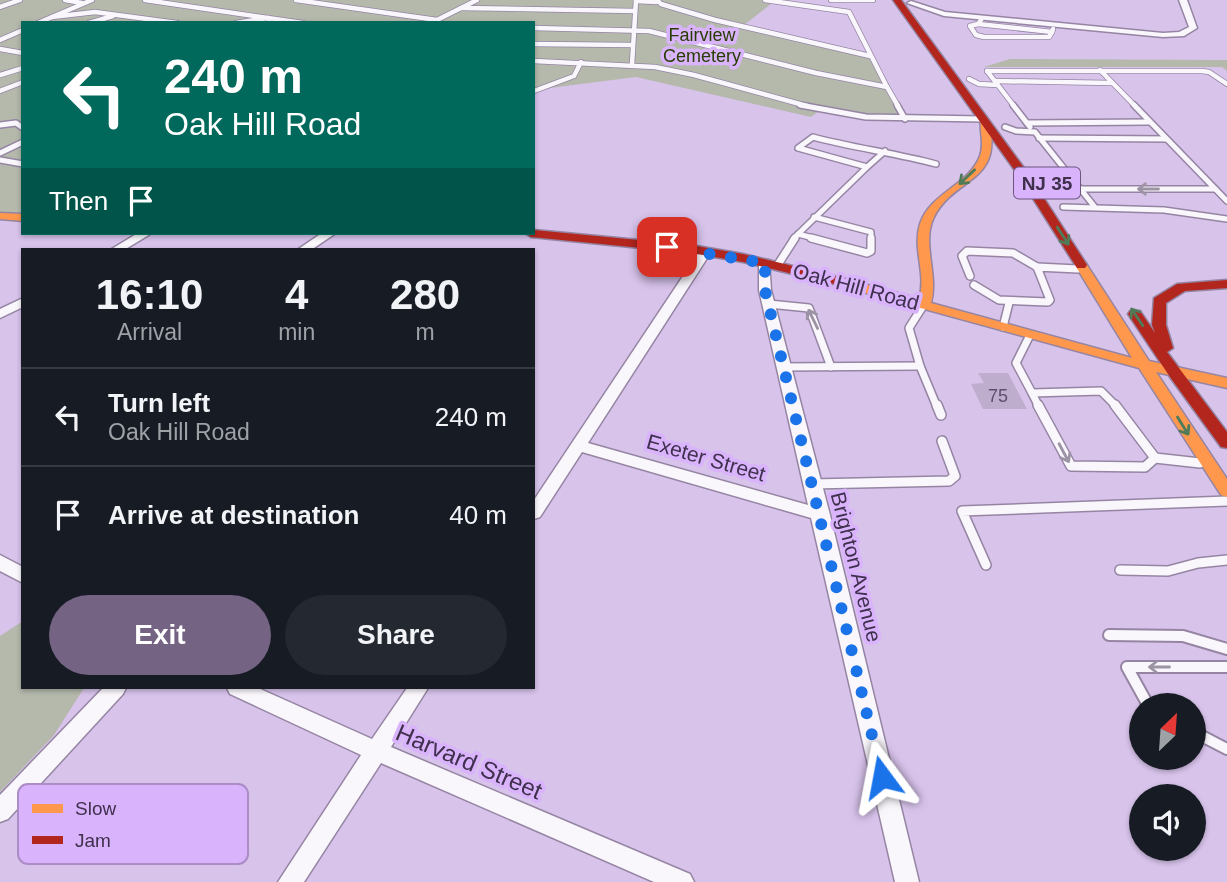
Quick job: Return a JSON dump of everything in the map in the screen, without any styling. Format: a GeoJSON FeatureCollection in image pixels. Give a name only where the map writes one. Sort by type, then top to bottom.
{"type":"FeatureCollection","features":[{"type":"Feature","properties":{"kind":"main road","name":"NJ 35"},"geometry":{"type":"LineString","coordinates":[[905,1],[1014,133],[1078,228]]}},
{"type":"Feature","properties":{"kind":"main road","name":"NJ 35"},"geometry":{"type":"LineString","coordinates":[[905,1],[1085,269],[1227,491]]}},
{"type":"Feature","properties":{"kind":"main road"},"geometry":{"type":"LineString","coordinates":[[923,306],[929,291],[930,276],[923,255],[923,231],[929,216],[939,204],[987,158],[991,143],[983,119]]}},
{"type":"Feature","properties":{"kind":"main road"},"geometry":{"type":"LineString","coordinates":[[0,216],[21,218]]}},
{"type":"Feature","properties":{"kind":"main road","name":"Oak Hill Road"},"geometry":{"type":"LineString","coordinates":[[535,233],[705,252],[771,265],[1147,368],[1227,383]]}},
{"type":"Feature","properties":{"kind":"main road"},"geometry":{"type":"LineString","coordinates":[[1175,374],[1158,325],[1159,301],[1178,288],[1227,284]]}},
{"type":"Feature","properties":{"kind":"main road"},"geometry":{"type":"LineString","coordinates":[[1124,298],[1175,374],[1227,443]]}},
{"type":"Feature","properties":{"kind":"street"},"geometry":{"type":"LineString","coordinates":[[905,1],[944,14],[1053,29],[1153,35],[1181,34],[1193,28],[1182,0]]}},
{"type":"Feature","properties":{"kind":"street"},"geometry":{"type":"LineString","coordinates":[[929,18],[944,14]]}},
{"type":"Feature","properties":{"kind":"street"},"geometry":{"type":"LineString","coordinates":[[120,248],[142,235]]}},
{"type":"Feature","properties":{"kind":"street"},"geometry":{"type":"LineString","coordinates":[[306,248],[327,235]]}},
{"type":"Feature","properties":{"kind":"street"},"geometry":{"type":"LineString","coordinates":[[535,511],[705,252]]}},
{"type":"Feature","properties":{"kind":"street","name":"Brighton Avenue"},"geometry":{"type":"LineString","coordinates":[[771,265],[765,290],[907,882]]}},
{"type":"Feature","properties":{"kind":"street","name":"Exeter Street"},"geometry":{"type":"LineString","coordinates":[[579,445],[821,515]]}},
{"type":"Feature","properties":{"kind":"street"},"geometry":{"type":"LineString","coordinates":[[0,562],[21,575]]}},
{"type":"Feature","properties":{"kind":"street"},"geometry":{"type":"LineString","coordinates":[[25,784],[115,689]]}},
{"type":"Feature","properties":{"kind":"street","name":"Harvard Street"},"geometry":{"type":"LineString","coordinates":[[239,689],[376,751],[682,882]]}},
{"type":"Feature","properties":{"kind":"street"},"geometry":{"type":"LineString","coordinates":[[290,882],[417,689]]}},
{"type":"Feature","properties":{"kind":"street"},"geometry":{"type":"LineString","coordinates":[[0,811],[18,792]]}},
{"type":"Feature","properties":{"kind":"lane"},"geometry":{"type":"LineString","coordinates":[[0,8],[20,0]]}},
{"type":"Feature","properties":{"kind":"lane"},"geometry":{"type":"LineString","coordinates":[[65,0],[83,4],[94,12],[151,21]]}},
{"type":"Feature","properties":{"kind":"lane"},"geometry":{"type":"LineString","coordinates":[[43,21],[92,0]]}},
{"type":"Feature","properties":{"kind":"lane"},"geometry":{"type":"LineString","coordinates":[[145,0],[269,20]]}},
{"type":"Feature","properties":{"kind":"lane"},"geometry":{"type":"LineString","coordinates":[[296,0],[437,19]]}},
{"type":"Feature","properties":{"kind":"lane"},"geometry":{"type":"LineString","coordinates":[[434,21],[477,0]]}},
{"type":"Feature","properties":{"kind":"lane"},"geometry":{"type":"LineString","coordinates":[[765,0],[849,12],[905,119]]}},
{"type":"Feature","properties":{"kind":"lane"},"geometry":{"type":"LineString","coordinates":[[831,0],[873,0]]}},
{"type":"Feature","properties":{"kind":"lane"},"geometry":{"type":"LineString","coordinates":[[632,64],[636,1],[657,1],[715,20],[870,55]]}},
{"type":"Feature","properties":{"kind":"lane"},"geometry":{"type":"LineString","coordinates":[[461,8],[635,11]]}},
{"type":"Feature","properties":{"kind":"lane"},"geometry":{"type":"LineString","coordinates":[[52,17],[94,12]]}},
{"type":"Feature","properties":{"kind":"lane"},"geometry":{"type":"LineString","coordinates":[[100,21],[113,16]]}},
{"type":"Feature","properties":{"kind":"lane"},"geometry":{"type":"LineString","coordinates":[[981,17],[970,26],[976,35],[984,37],[1049,37],[1053,29]]}},
{"type":"Feature","properties":{"kind":"lane"},"geometry":{"type":"LineString","coordinates":[[535,28],[649,30],[816,74],[887,87]]}},
{"type":"Feature","properties":{"kind":"lane"},"geometry":{"type":"LineString","coordinates":[[0,40],[21,31]]}},
{"type":"Feature","properties":{"kind":"lane"},"geometry":{"type":"LineString","coordinates":[[535,44],[632,45]]}},
{"type":"Feature","properties":{"kind":"lane"},"geometry":{"type":"LineString","coordinates":[[0,49],[21,51]]}},
{"type":"Feature","properties":{"kind":"lane"},"geometry":{"type":"LineString","coordinates":[[535,61],[632,64],[690,74],[810,108],[863,117],[983,119]]}},
{"type":"Feature","properties":{"kind":"lane"},"geometry":{"type":"LineString","coordinates":[[535,91],[574,76],[581,62]]}},
{"type":"Feature","properties":{"kind":"lane"},"geometry":{"type":"LineString","coordinates":[[0,75],[21,69]]}},
{"type":"Feature","properties":{"kind":"lane"},"geometry":{"type":"LineString","coordinates":[[1100,70],[1227,201]]}},
{"type":"Feature","properties":{"kind":"lane"},"geometry":{"type":"LineString","coordinates":[[1094,206],[987,71],[1202,71],[1209,72],[1227,84]]}},
{"type":"Feature","properties":{"kind":"lane"},"geometry":{"type":"LineString","coordinates":[[0,91],[21,83]]}},
{"type":"Feature","properties":{"kind":"lane"},"geometry":{"type":"LineString","coordinates":[[977,85],[1112,83]]}},
{"type":"Feature","properties":{"kind":"lane"},"geometry":{"type":"LineString","coordinates":[[1027,123],[1149,122]]}},
{"type":"Feature","properties":{"kind":"lane"},"geometry":{"type":"LineString","coordinates":[[0,125],[21,125]]}},
{"type":"Feature","properties":{"kind":"lane"},"geometry":{"type":"LineString","coordinates":[[1014,133],[1166,139]]}},
{"type":"Feature","properties":{"kind":"lane"},"geometry":{"type":"LineString","coordinates":[[866,167],[798,148],[813,137],[871,152],[885,151],[936,164]]}},
{"type":"Feature","properties":{"kind":"lane"},"geometry":{"type":"LineString","coordinates":[[0,153],[21,143]]}},
{"type":"Feature","properties":{"kind":"lane"},"geometry":{"type":"LineString","coordinates":[[771,265],[814,217],[885,151]]}},
{"type":"Feature","properties":{"kind":"lane"},"geometry":{"type":"LineString","coordinates":[[0,160],[21,163]]}},
{"type":"Feature","properties":{"kind":"lane"},"geometry":{"type":"LineString","coordinates":[[1080,189],[1215,189]]}},
{"type":"Feature","properties":{"kind":"lane"},"geometry":{"type":"LineString","coordinates":[[1063,206],[1164,210],[1227,219]]}},
{"type":"Feature","properties":{"kind":"lane"},"geometry":{"type":"LineString","coordinates":[[798,234],[867,253],[871,251],[871,232],[814,217]]}},
{"type":"Feature","properties":{"kind":"lane"},"geometry":{"type":"LineString","coordinates":[[970,276],[962,256],[967,251],[1014,252],[1025,256],[1037,267],[1051,302],[1009,303],[982,292],[974,285]]}},
{"type":"Feature","properties":{"kind":"lane"},"geometry":{"type":"LineString","coordinates":[[1037,267],[1085,269]]}},
{"type":"Feature","properties":{"kind":"lane"},"geometry":{"type":"LineString","coordinates":[[1003,327],[1009,303]]}},
{"type":"Feature","properties":{"kind":"lane"},"geometry":{"type":"LineString","coordinates":[[769,304],[809,308],[831,367]]}},
{"type":"Feature","properties":{"kind":"lane"},"geometry":{"type":"LineString","coordinates":[[923,306],[909,328],[920,366],[942,415]]}},
{"type":"Feature","properties":{"kind":"lane"},"geometry":{"type":"LineString","coordinates":[[1030,335],[1016,363],[1071,466],[1145,467],[1155,458]]}},
{"type":"Feature","properties":{"kind":"lane"},"geometry":{"type":"LineString","coordinates":[[783,367],[920,366]]}},
{"type":"Feature","properties":{"kind":"lane"},"geometry":{"type":"LineString","coordinates":[[1032,393],[1101,391],[1117,404],[1140,441],[1155,458],[1207,463]]}},
{"type":"Feature","properties":{"kind":"lane"},"geometry":{"type":"LineString","coordinates":[[812,484],[950,481],[955,477],[954,470],[942,441]]}},
{"type":"Feature","properties":{"kind":"lane"},"geometry":{"type":"LineString","coordinates":[[986,565],[962,511],[1227,501]]}},
{"type":"Feature","properties":{"kind":"lane"},"geometry":{"type":"LineString","coordinates":[[1120,570],[1168,570],[1227,560]]}},
{"type":"Feature","properties":{"kind":"lane"},"geometry":{"type":"LineString","coordinates":[[1109,635],[1183,636],[1227,649]]}},
{"type":"Feature","properties":{"kind":"lane"},"geometry":{"type":"LineString","coordinates":[[1141,693],[1127,667],[1227,667]]}},
{"type":"Feature","properties":{"kind":"lane"},"geometry":{"type":"LineString","coordinates":[[1206,738],[1227,749]]}},
{"type":"Feature","properties":{"kind":"green space","name":"Fairview Cemetery"},"geometry":{"type":"Polygon","coordinates":[[[0,0],[776,0],[744,25],[873,56],[909,120],[820,110],[811,117],[636,77],[535,90],[535,21],[21,21],[21,217],[0,217],[0,0]]]}},
{"type":"Feature","properties":{"kind":"green space"},"geometry":{"type":"Polygon","coordinates":[[[1010,59],[1227,60],[1227,71],[1222,67],[984,67],[1010,59]]]}},
{"type":"Feature","properties":{"kind":"green space"},"geometry":{"type":"Polygon","coordinates":[[[21,622],[21,689],[83,689],[54,735],[0,792],[0,636],[21,622]]]}},
{"type":"Feature","properties":{"kind":"building"},"geometry":{"type":"Polygon","coordinates":[[[978,373],[1008,373],[1027,409],[983,409],[971,384],[984,383],[978,373]]]}},
{"type":"Feature","properties":{"kind":"traffic: slow"},"geometry":{"type":"LineString","coordinates":[[923,306],[928,282],[923,237],[925,227],[938,203],[981,165],[987,154],[988,139],[984,121]]}},
{"type":"Feature","properties":{"kind":"traffic: slow"},"geometry":{"type":"LineString","coordinates":[[0,216],[21,218]]}},
{"type":"Feature","properties":{"kind":"traffic: slow"},"geometry":{"type":"LineString","coordinates":[[1081,265],[1196,447],[1227,491]]}},
{"type":"Feature","properties":{"kind":"traffic: slow"},"geometry":{"type":"LineString","coordinates":[[842,282],[1105,356],[1227,383]]}},
{"type":"Feature","properties":{"kind":"traffic: jam"},"geometry":{"type":"LineString","coordinates":[[897,0],[1023,174],[1081,265]]}},
{"type":"Feature","properties":{"kind":"traffic: jam"},"geometry":{"type":"LineString","coordinates":[[535,233],[691,249],[743,258],[842,282]]}},
{"type":"Feature","properties":{"kind":"traffic: jam"},"geometry":{"type":"LineString","coordinates":[[1166,348],[1159,325],[1159,301],[1182,287],[1227,284]]}},
{"type":"Feature","properties":{"kind":"traffic: jam"},"geometry":{"type":"LineString","coordinates":[[1135,314],[1175,374],[1227,443]]}},
{"type":"Feature","properties":{"kind":"route"},"geometry":{"type":"LineString","coordinates":[[667,247],[765,263],[765,290],[882,777]]}}]}
